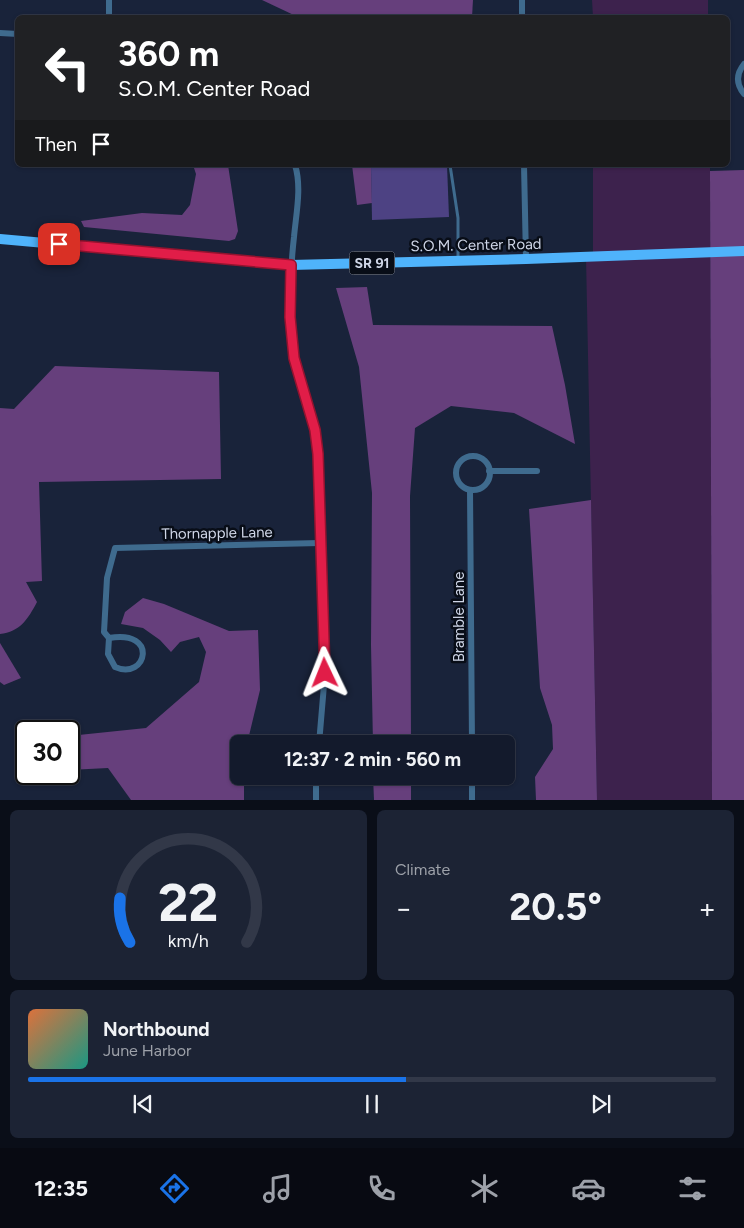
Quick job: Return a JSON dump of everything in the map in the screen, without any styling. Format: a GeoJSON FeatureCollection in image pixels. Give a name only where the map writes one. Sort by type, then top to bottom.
{"type":"FeatureCollection","features":[{"type":"Feature","properties":{"kind":"main road","name":"S.O.M. Center Road"},"geometry":{"type":"LineString","coordinates":[[0,239],[291,265],[744,251]]}},
{"type":"Feature","properties":{"kind":"street"},"geometry":{"type":"LineString","coordinates":[[109,0],[109,15]]}},
{"type":"Feature","properties":{"kind":"street"},"geometry":{"type":"LineString","coordinates":[[522,0],[522,15]]}},
{"type":"Feature","properties":{"kind":"street"},"geometry":{"type":"LineString","coordinates":[[0,33],[15,34]]}},
{"type":"Feature","properties":{"kind":"street"},"geometry":{"type":"LineString","coordinates":[[744,64],[738,75],[738,82],[744,94]]}},
{"type":"Feature","properties":{"kind":"street"},"geometry":{"type":"LineString","coordinates":[[296,167],[298,194],[291,265],[290,317],[294,358],[315,430],[318,454],[325,673],[320,735]]}},
{"type":"Feature","properties":{"kind":"street"},"geometry":{"type":"LineString","coordinates":[[524,167],[526,259]]}},
{"type":"Feature","properties":{"kind":"street"},"geometry":{"type":"LineString","coordinates":[[468,457],[479,458],[488,465],[489,471],[488,481],[476,490],[470,490],[460,485],[457,480],[456,469],[463,459],[468,457]]}},
{"type":"Feature","properties":{"kind":"street"},"geometry":{"type":"LineString","coordinates":[[489,471],[537,471]]}},
{"type":"Feature","properties":{"kind":"street","name":"Bramble Lane"},"geometry":{"type":"LineString","coordinates":[[470,490],[472,735]]}},
{"type":"Feature","properties":{"kind":"street","name":"Thornapple Lane"},"geometry":{"type":"LineString","coordinates":[[109,638],[104,632],[108,578],[115,548],[320,543]]}},
{"type":"Feature","properties":{"kind":"street"},"geometry":{"type":"LineString","coordinates":[[123,636],[137,640],[142,647],[143,655],[140,663],[134,668],[126,670],[114,667],[108,654],[109,638],[123,636]]}},
{"type":"Feature","properties":{"kind":"street"},"geometry":{"type":"LineString","coordinates":[[316,785],[316,800]]}},
{"type":"Feature","properties":{"kind":"street"},"geometry":{"type":"LineString","coordinates":[[472,785],[472,800]]}},
{"type":"Feature","properties":{"kind":"lane"},"geometry":{"type":"LineString","coordinates":[[450,167],[458,218],[458,261]]}},
{"type":"Feature","properties":{"kind":"shaded area"},"geometry":{"type":"Polygon","coordinates":[[[262,0],[473,0],[472,15],[294,15],[262,0]]]}},
{"type":"Feature","properties":{"kind":"shaded area"},"geometry":{"type":"Polygon","coordinates":[[[592,0],[708,0],[708,15],[593,15],[592,0]]]}},
{"type":"Feature","properties":{"kind":"shaded area"},"geometry":{"type":"Polygon","coordinates":[[[194,167],[228,167],[238,231],[235,239],[229,241],[84,227],[81,221],[142,213],[182,215],[190,205],[196,174],[194,167]]]}},
{"type":"Feature","properties":{"kind":"shaded area"},"geometry":{"type":"Polygon","coordinates":[[[352,167],[371,167],[372,203],[357,205],[352,167]]]}},
{"type":"Feature","properties":{"kind":"shaded area"},"geometry":{"type":"Polygon","coordinates":[[[593,167],[710,167],[712,800],[597,800],[586,257],[593,256],[593,167]]]}},
{"type":"Feature","properties":{"kind":"shaded area"},"geometry":{"type":"Polygon","coordinates":[[[744,170],[744,800],[712,800],[710,171],[744,170]]]}},
{"type":"Feature","properties":{"kind":"shaded area"},"geometry":{"type":"Polygon","coordinates":[[[367,287],[373,325],[552,326],[575,444],[514,413],[451,406],[415,428],[410,496],[411,735],[373,735],[371,645],[372,493],[359,367],[336,288],[367,287]]]}},
{"type":"Feature","properties":{"kind":"shaded area"},"geometry":{"type":"Polygon","coordinates":[[[55,366],[219,372],[221,479],[39,482],[42,581],[26,582],[37,602],[23,624],[13,631],[0,634],[0,408],[14,409],[55,366]]]}},
{"type":"Feature","properties":{"kind":"shaded area"},"geometry":{"type":"Polygon","coordinates":[[[591,500],[597,800],[536,800],[535,777],[553,749],[552,725],[540,688],[529,509],[591,500]]]}},
{"type":"Feature","properties":{"kind":"shaded area"},"geometry":{"type":"Polygon","coordinates":[[[143,598],[164,604],[229,631],[258,630],[260,690],[249,735],[230,735],[230,785],[244,785],[244,800],[131,800],[108,768],[80,769],[80,735],[146,728],[199,682],[206,652],[199,637],[180,642],[171,652],[160,640],[143,628],[121,624],[125,612],[143,598]]]}},
{"type":"Feature","properties":{"kind":"shaded area"},"geometry":{"type":"Polygon","coordinates":[[[0,643],[21,678],[4,685],[0,682],[0,643]]]}},
{"type":"Feature","properties":{"kind":"shaded area"},"geometry":{"type":"Polygon","coordinates":[[[373,785],[411,785],[411,800],[374,800],[373,785]]]}},
{"type":"Feature","properties":{"kind":"building"},"geometry":{"type":"Polygon","coordinates":[[[371,167],[447,167],[449,217],[372,220],[371,167]]]}},
{"type":"Feature","properties":{"kind":"route"},"geometry":{"type":"LineString","coordinates":[[59,244],[291,265],[290,317],[294,358],[315,430],[318,454],[325,673]]}}]}
